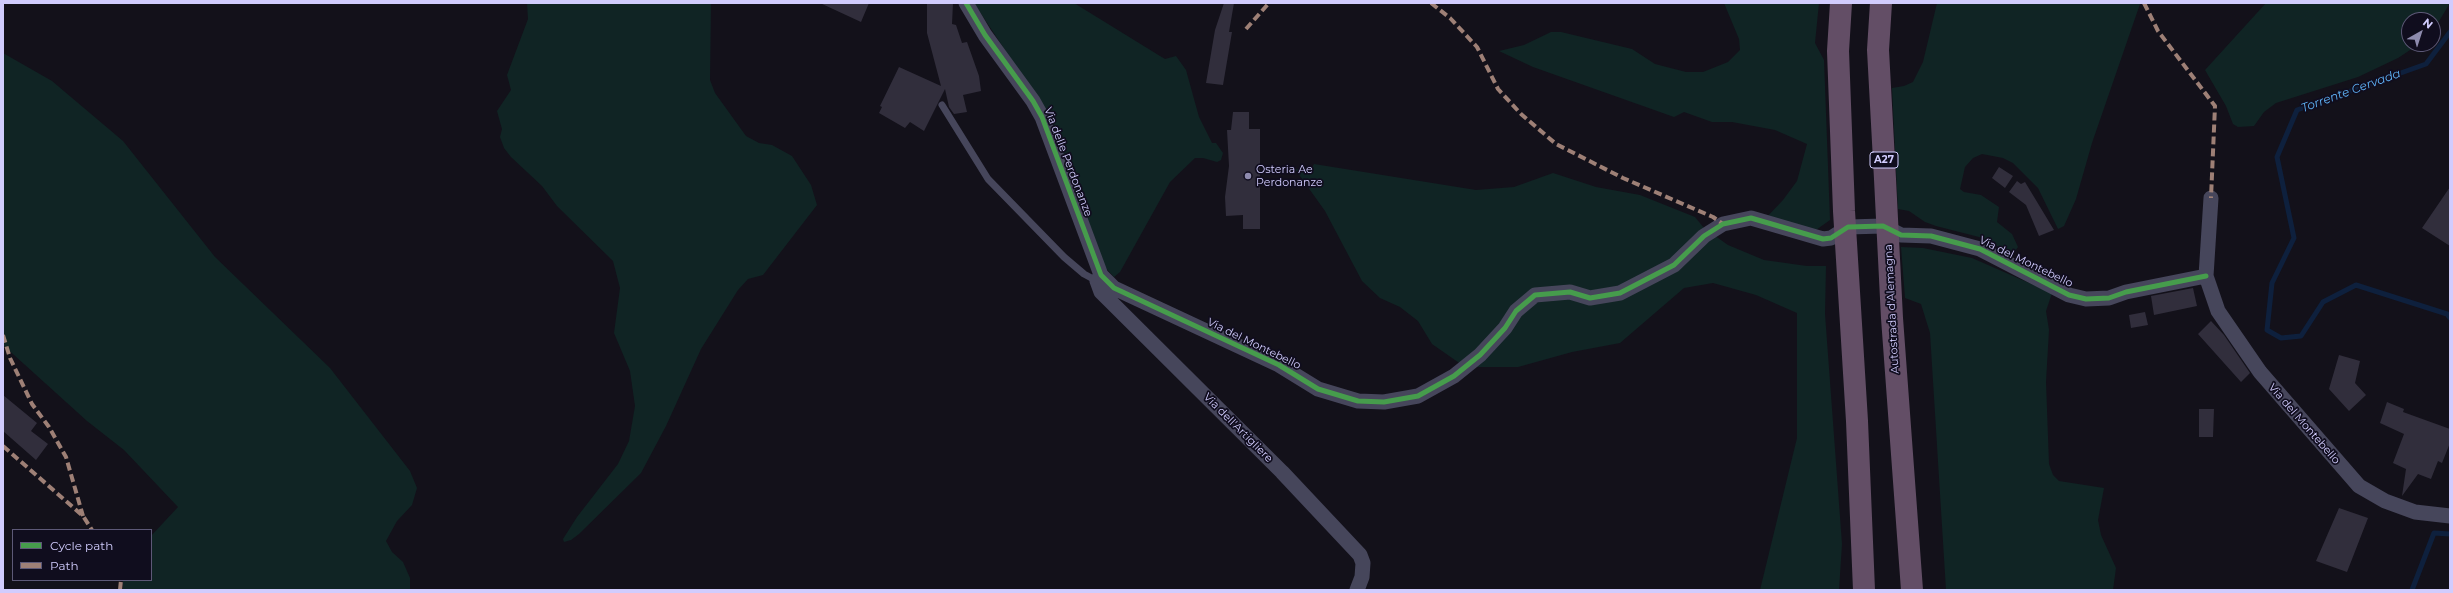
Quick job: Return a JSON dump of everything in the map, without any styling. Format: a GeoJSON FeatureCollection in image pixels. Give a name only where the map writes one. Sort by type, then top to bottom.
{"type":"FeatureCollection","features":[{"type":"Feature","properties":{"kind":"highway"},"geometry":{"type":"LineString","coordinates":[[1841,3],[1838,51],[1844,211],[1851,311],[1864,590]]}},
{"type":"Feature","properties":{"kind":"highway","name":"Autostrada d'Alemagna"},"geometry":{"type":"LineString","coordinates":[[1882,3],[1878,50],[1892,318],[1912,590]]}},
{"type":"Feature","properties":{"kind":"street","name":"Via delle Perdonanze"},"geometry":{"type":"LineString","coordinates":[[966,3],[985,36],[1033,101],[1042,117],[1099,278]]}},
{"type":"Feature","properties":{"kind":"street","name":"Via del Montebello"},"geometry":{"type":"LineString","coordinates":[[2210,198],[2206,276],[2218,312],[2260,372],[2359,486],[2385,501],[2415,512],[2450,516]]}},
{"type":"Feature","properties":{"kind":"street","name":"Via del Montebello"},"geometry":{"type":"LineString","coordinates":[[1099,278],[1114,288],[1279,365],[1318,389],[1358,401],[1384,402],[1418,396],[1454,376],[1480,355],[1505,328],[1516,311],[1534,295],[1570,292],[1590,298],[1620,293],[1674,265],[1704,236],[1722,224],[1751,218],[1823,239],[1831,238],[1848,227],[1883,226],[1901,235],[1931,236],[1980,249],[2069,295],[2086,299],[2109,298],[2126,292],[2206,276]]}},
{"type":"Feature","properties":{"kind":"street","name":"Via dell'Artigliere"},"geometry":{"type":"LineString","coordinates":[[1099,278],[1101,292],[1282,472],[1360,555],[1363,563],[1362,577],[1357,590]]}},
{"type":"Feature","properties":{"kind":"lane"},"geometry":{"type":"LineString","coordinates":[[942,105],[988,179],[1064,257],[1084,274],[1099,278]]}},
{"type":"Feature","properties":{"kind":"green space"},"geometry":{"type":"Polygon","coordinates":[[[527,3],[711,3],[710,80],[715,93],[746,136],[759,143],[772,145],[792,156],[811,185],[817,205],[763,275],[748,279],[738,290],[701,349],[666,426],[641,473],[579,534],[571,540],[564,542],[563,539],[577,517],[618,464],[629,441],[635,406],[630,371],[614,333],[620,288],[613,261],[557,206],[542,186],[511,157],[504,148],[500,137],[502,129],[497,111],[511,90],[507,75],[528,19],[527,3]]]}},
{"type":"Feature","properties":{"kind":"green space"},"geometry":{"type":"Polygon","coordinates":[[[974,3],[1074,3],[1165,59],[1176,56],[1186,70],[1199,117],[1212,143],[1216,143],[1223,153],[1221,160],[1217,162],[1203,158],[1195,158],[1170,182],[1120,272],[1114,277],[1103,265],[1005,50],[974,3]]]}},
{"type":"Feature","properties":{"kind":"green space"},"geometry":{"type":"Polygon","coordinates":[[[1724,3],[1819,3],[1815,43],[1824,60],[1830,220],[1816,230],[1764,220],[1783,200],[1797,181],[1807,144],[1775,130],[1732,122],[1712,122],[1684,112],[1674,117],[1533,67],[1499,51],[1524,45],[1551,32],[1561,32],[1632,49],[1655,64],[1686,72],[1703,72],[1728,62],[1740,50],[1739,39],[1724,3]]]}},
{"type":"Feature","properties":{"kind":"green space"},"geometry":{"type":"Polygon","coordinates":[[[1937,3],[2140,4],[2092,143],[2076,199],[2064,226],[2058,229],[2038,188],[2013,163],[2003,158],[1982,154],[1973,158],[1965,167],[1960,189],[1964,192],[1981,195],[1999,207],[1997,222],[2012,234],[2018,247],[2013,254],[1979,237],[1936,226],[1925,222],[1909,211],[1898,209],[1892,88],[1904,86],[1913,82],[1923,62],[1937,3]]]}},
{"type":"Feature","properties":{"kind":"green space"},"geometry":{"type":"Polygon","coordinates":[[[2266,3],[2450,3],[2441,18],[2441,12],[2401,12],[2401,52],[2407,52],[2398,58],[2358,77],[2276,103],[2264,112],[2254,126],[2238,127],[2233,124],[2226,106],[2205,70],[2266,3]]]}},
{"type":"Feature","properties":{"kind":"green space"},"geometry":{"type":"Polygon","coordinates":[[[3,53],[52,81],[123,141],[215,257],[330,368],[410,471],[417,488],[412,505],[397,521],[386,541],[392,552],[403,562],[410,578],[410,590],[123,590],[123,581],[152,581],[152,535],[178,507],[124,450],[87,421],[3,345],[3,53]]]}},
{"type":"Feature","properties":{"kind":"green space"},"geometry":{"type":"Polygon","coordinates":[[[1314,164],[1476,190],[1514,187],[1553,173],[1596,187],[1640,195],[1695,217],[1704,228],[1728,245],[1764,260],[1807,266],[1826,266],[1825,314],[1842,544],[1839,590],[1760,590],[1797,438],[1797,313],[1756,295],[1713,283],[1684,288],[1620,343],[1572,352],[1518,367],[1465,367],[1432,344],[1418,321],[1400,307],[1380,298],[1362,281],[1325,211],[1295,169],[1311,170],[1314,164]]]}},
{"type":"Feature","properties":{"kind":"green space"},"geometry":{"type":"Polygon","coordinates":[[[1901,247],[1923,248],[1972,258],[2052,293],[2046,311],[2049,330],[2046,382],[2049,464],[2053,475],[2059,481],[2104,488],[2098,520],[2101,535],[2116,568],[2113,590],[1946,590],[1930,333],[1921,304],[1905,298],[1901,247]]]}},
{"type":"Feature","properties":{"kind":"building"},"geometry":{"type":"Polygon","coordinates":[[[820,3],[869,3],[861,22],[820,3]]]}},
{"type":"Feature","properties":{"kind":"building"},"geometry":{"type":"Polygon","coordinates":[[[927,3],[953,3],[952,24],[956,25],[962,43],[967,42],[979,76],[981,91],[963,95],[967,112],[954,114],[949,107],[945,89],[924,131],[910,122],[905,128],[879,113],[882,107],[880,106],[899,67],[941,86],[927,33],[927,3]]]}},
{"type":"Feature","properties":{"kind":"building"},"geometry":{"type":"Polygon","coordinates":[[[1224,3],[1234,3],[1229,32],[1232,32],[1223,85],[1206,83],[1215,30],[1224,3]]]}},
{"type":"Feature","properties":{"kind":"building"},"geometry":{"type":"Polygon","coordinates":[[[1233,112],[1249,112],[1249,129],[1260,129],[1260,229],[1243,229],[1243,215],[1226,216],[1225,197],[1229,166],[1227,130],[1231,130],[1233,112]]]}},
{"type":"Feature","properties":{"kind":"building"},"geometry":{"type":"Polygon","coordinates":[[[1999,167],[2013,176],[2005,188],[1992,178],[1999,167]]]}},
{"type":"Feature","properties":{"kind":"building"},"geometry":{"type":"Polygon","coordinates":[[[2017,181],[2021,184],[2025,182],[2054,230],[2039,236],[2026,205],[2009,192],[2017,181]]]}},
{"type":"Feature","properties":{"kind":"building"},"geometry":{"type":"Polygon","coordinates":[[[2450,187],[2450,246],[2422,228],[2450,187]]]}},
{"type":"Feature","properties":{"kind":"building"},"geometry":{"type":"Polygon","coordinates":[[[2193,288],[2197,306],[2154,315],[2151,296],[2193,288]]]}},
{"type":"Feature","properties":{"kind":"building"},"geometry":{"type":"Polygon","coordinates":[[[2145,312],[2148,325],[2131,328],[2129,315],[2145,312]]]}},
{"type":"Feature","properties":{"kind":"building"},"geometry":{"type":"Polygon","coordinates":[[[2211,321],[2224,335],[2250,373],[2241,382],[2198,334],[2211,321]]]}},
{"type":"Feature","properties":{"kind":"building"},"geometry":{"type":"Polygon","coordinates":[[[2339,355],[2360,361],[2355,383],[2366,395],[2349,411],[2329,389],[2339,355]]]}},
{"type":"Feature","properties":{"kind":"building"},"geometry":{"type":"Polygon","coordinates":[[[3,395],[37,423],[31,431],[48,444],[36,460],[3,431],[3,395]]]}},
{"type":"Feature","properties":{"kind":"building"},"geometry":{"type":"Polygon","coordinates":[[[2387,402],[2404,409],[2403,412],[2450,429],[2450,443],[2442,463],[2438,461],[2431,479],[2418,474],[2402,496],[2406,469],[2393,463],[2404,434],[2380,423],[2387,402]]]}},
{"type":"Feature","properties":{"kind":"building"},"geometry":{"type":"Polygon","coordinates":[[[2199,409],[2214,409],[2213,437],[2199,437],[2199,409]]]}},
{"type":"Feature","properties":{"kind":"building"},"geometry":{"type":"Polygon","coordinates":[[[2339,508],[2368,518],[2347,572],[2316,561],[2339,508]]]}},
{"type":"Feature","properties":{"kind":"waterway","name":"Torrente Cervada"},"geometry":{"type":"LineString","coordinates":[[2450,32],[2426,64],[2297,110],[2277,157],[2294,238],[2272,283],[2267,330],[2281,338],[2301,336],[2323,302],[2356,285],[2447,314],[2450,318]]}},
{"type":"Feature","properties":{"kind":"waterway","name":"Torrente Cervada"},"geometry":{"type":"LineString","coordinates":[[2412,590],[2434,533],[2450,534]]}},
{"type":"Feature","properties":{"kind":"marked path"},"geometry":{"type":"LineString","coordinates":[[1246,29],[1269,3]]}},
{"type":"Feature","properties":{"kind":"marked path"},"geometry":{"type":"LineString","coordinates":[[1431,3],[1450,18],[1477,47],[1498,89],[1521,114],[1556,144],[1623,178],[1713,217],[1723,224]]}},
{"type":"Feature","properties":{"kind":"marked path"},"geometry":{"type":"LineString","coordinates":[[2144,3],[2158,31],[2215,106],[2211,198]]}},
{"type":"Feature","properties":{"kind":"marked path"},"geometry":{"type":"LineString","coordinates":[[3,335],[10,358],[32,404],[49,427],[66,457],[83,516]]}},
{"type":"Feature","properties":{"kind":"marked path"},"geometry":{"type":"LineString","coordinates":[[3,446],[83,516],[91,529]]}},
{"type":"Feature","properties":{"kind":"marked path"},"geometry":{"type":"LineString","coordinates":[[120,590],[121,581]]}},
{"type":"Feature","properties":{"kind":"cycle path"},"geometry":{"type":"LineString","coordinates":[[966,3],[985,35],[1033,101],[1042,117],[1101,275],[1114,288],[1279,365],[1318,389],[1358,401],[1384,402],[1418,396],[1454,376],[1480,355],[1505,328],[1516,311],[1535,295],[1570,292],[1590,298],[1620,293],[1674,265],[1704,236],[1723,224],[1751,218],[1823,239],[1831,238],[1848,227],[1883,226],[1901,235],[1931,236],[1980,249],[2069,295],[2086,299],[2109,298],[2126,292],[2206,276]]}},
{"type":"Feature","properties":{"kind":"place","name":"Osteria Ae Perdonanze"},"geometry":{"type":"Point","coordinates":[1248,176]}}]}
